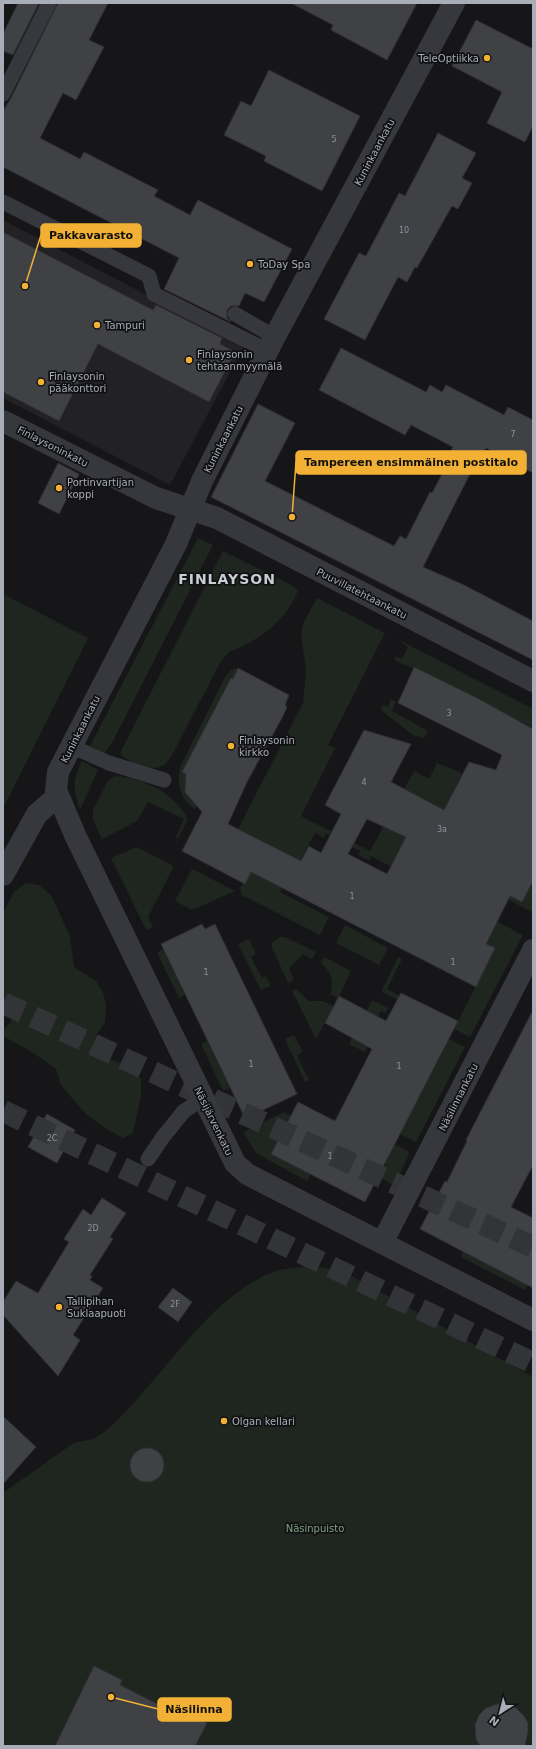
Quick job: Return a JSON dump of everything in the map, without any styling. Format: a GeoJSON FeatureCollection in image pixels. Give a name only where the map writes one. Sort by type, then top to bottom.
{"type":"FeatureCollection","features":[{"type":"Feature","properties":{"kind":"street","name":"Kuninkaankatu"},"geometry":{"type":"LineString","coordinates":[[58,796],[56,790],[57,776],[71,746],[176,544],[202,481],[272,344],[454,3]]}},
{"type":"Feature","properties":{"kind":"street","name":"Finlaysoninkatu"},"geometry":{"type":"LineString","coordinates":[[3,420],[156,498],[190,509]]}},
{"type":"Feature","properties":{"kind":"street","name":"Puuvillatehtaankatu"},"geometry":{"type":"LineString","coordinates":[[190,509],[217,518],[533,681]]}},
{"type":"Feature","properties":{"kind":"street"},"geometry":{"type":"LineString","coordinates":[[3,875],[37,814],[58,796]]}},
{"type":"Feature","properties":{"kind":"street","name":"Näsijärvenkatu"},"geometry":{"type":"LineString","coordinates":[[58,796],[75,835],[230,1156],[239,1168],[533,1320]]}},
{"type":"Feature","properties":{"kind":"street","name":"Näsilinnankatu"},"geometry":{"type":"LineString","coordinates":[[382,1243],[533,950]]}},
{"type":"Feature","properties":{"kind":"lane"},"geometry":{"type":"LineString","coordinates":[[3,94],[49,3]]}},
{"type":"Feature","properties":{"kind":"lane"},"geometry":{"type":"LineString","coordinates":[[3,202],[149,276],[154,294],[272,344]]}},
{"type":"Feature","properties":{"kind":"lane"},"geometry":{"type":"LineString","coordinates":[[235,314],[272,344]]}},
{"type":"Feature","properties":{"kind":"lane"},"geometry":{"type":"LineString","coordinates":[[71,746],[109,763],[164,780]]}},
{"type":"Feature","properties":{"kind":"lane"},"geometry":{"type":"LineString","coordinates":[[148,1159],[184,1111],[203,1099]]}},
{"type":"Feature","properties":{"kind":"shaded area"},"geometry":{"type":"Polygon","coordinates":[[[3,220],[244,346],[170,485],[3,398],[3,220]]]}},
{"type":"Feature","properties":{"kind":"green space"},"geometry":{"type":"Polygon","coordinates":[[[198,538],[213,545],[112,743],[105,753],[90,746],[198,538]]]}},
{"type":"Feature","properties":{"kind":"green space"},"geometry":{"type":"Polygon","coordinates":[[[223,551],[295,587],[298,591],[284,615],[272,627],[257,638],[229,652],[225,656],[172,755],[166,763],[159,767],[153,768],[140,766],[120,753],[223,551]]]}},
{"type":"Feature","properties":{"kind":"green space"},"geometry":{"type":"Polygon","coordinates":[[[3,594],[88,638],[3,809],[3,594]]]}},
{"type":"Feature","properties":{"kind":"green space"},"geometry":{"type":"Polygon","coordinates":[[[317,598],[385,633],[328,745],[335,748],[301,816],[370,851],[414,771],[429,779],[437,763],[461,773],[461,776],[444,810],[425,800],[444,894],[523,935],[470,1037],[382,992],[398,957],[402,959],[387,989],[446,1019],[458,1021],[495,949],[486,944],[407,875],[371,856],[369,860],[358,855],[360,851],[326,833],[324,838],[315,833],[300,862],[297,861],[280,892],[329,917],[320,935],[242,895],[240,888],[266,843],[238,829],[303,703],[306,670],[301,633],[303,624],[317,598]]]}},
{"type":"Feature","properties":{"kind":"green space"},"geometry":{"type":"Polygon","coordinates":[[[403,642],[533,709],[533,728],[443,681],[394,660],[396,656],[402,659],[408,647],[403,644],[403,642]]]}},
{"type":"Feature","properties":{"kind":"green space"},"geometry":{"type":"Polygon","coordinates":[[[235,668],[238,669],[233,679],[230,678],[226,694],[223,692],[222,695],[224,696],[217,708],[215,707],[214,710],[216,712],[203,738],[200,736],[199,739],[201,741],[191,754],[194,755],[187,767],[185,766],[184,769],[188,774],[193,798],[191,800],[193,802],[195,800],[199,802],[195,809],[186,801],[181,791],[179,785],[180,767],[225,677],[235,668]]]}},
{"type":"Feature","properties":{"kind":"green space"},"geometry":{"type":"Polygon","coordinates":[[[391,699],[396,702],[392,711],[428,731],[424,738],[413,735],[382,711],[381,707],[383,705],[388,707],[391,699]]]}},
{"type":"Feature","properties":{"kind":"green space"},"geometry":{"type":"Polygon","coordinates":[[[82,761],[98,770],[80,810],[75,791],[75,780],[82,761]]]}},
{"type":"Feature","properties":{"kind":"green space"},"geometry":{"type":"Polygon","coordinates":[[[116,776],[138,780],[157,788],[182,809],[188,819],[178,839],[176,837],[184,819],[148,802],[137,821],[102,839],[93,820],[93,810],[109,779],[116,776]]]}},
{"type":"Feature","properties":{"kind":"green space"},"geometry":{"type":"Polygon","coordinates":[[[137,847],[174,866],[148,917],[153,927],[146,930],[111,858],[137,847]]]}},
{"type":"Feature","properties":{"kind":"green space"},"geometry":{"type":"Polygon","coordinates":[[[192,869],[235,891],[192,910],[175,901],[192,869]]]}},
{"type":"Feature","properties":{"kind":"green space"},"geometry":{"type":"Polygon","coordinates":[[[533,881],[532,912],[496,893],[494,888],[522,902],[533,881]]]}},
{"type":"Feature","properties":{"kind":"green space"},"geometry":{"type":"Polygon","coordinates":[[[26,883],[39,885],[51,895],[70,936],[74,967],[96,981],[103,992],[106,1005],[105,1022],[96,1035],[105,1057],[128,1067],[141,1079],[141,1096],[133,1133],[123,1138],[105,1128],[87,1115],[61,1085],[56,1069],[32,1052],[3,1036],[3,1030],[10,1023],[13,1016],[3,1006],[3,913],[14,892],[26,883]]]}},
{"type":"Feature","properties":{"kind":"green space"},"geometry":{"type":"Polygon","coordinates":[[[345,925],[388,948],[379,965],[336,943],[345,925]]]}},
{"type":"Feature","properties":{"kind":"green space"},"geometry":{"type":"Polygon","coordinates":[[[280,937],[285,937],[316,952],[312,959],[303,954],[289,968],[294,980],[288,983],[272,948],[272,943],[280,937]]]}},
{"type":"Feature","properties":{"kind":"green space"},"geometry":{"type":"Polygon","coordinates":[[[249,939],[256,954],[251,957],[262,978],[266,976],[271,986],[261,990],[238,944],[249,939]]]}},
{"type":"Feature","properties":{"kind":"green space"},"geometry":{"type":"Polygon","coordinates":[[[163,949],[185,995],[179,998],[157,953],[163,949]]]}},
{"type":"Feature","properties":{"kind":"green space"},"geometry":{"type":"Polygon","coordinates":[[[324,957],[351,971],[338,998],[330,994],[332,981],[329,973],[321,963],[324,957]]]}},
{"type":"Feature","properties":{"kind":"green space"},"geometry":{"type":"Polygon","coordinates":[[[296,989],[309,1001],[323,1001],[334,1006],[316,1039],[292,991],[296,989]]]}},
{"type":"Feature","properties":{"kind":"green space"},"geometry":{"type":"Polygon","coordinates":[[[372,1000],[388,1008],[385,1013],[381,1011],[371,1031],[375,1033],[365,1052],[349,1044],[372,1000]]]}},
{"type":"Feature","properties":{"kind":"green space"},"geometry":{"type":"Polygon","coordinates":[[[439,1034],[465,1047],[416,1142],[388,1128],[404,1126],[442,1053],[439,1034]]]}},
{"type":"Feature","properties":{"kind":"green space"},"geometry":{"type":"Polygon","coordinates":[[[294,1035],[303,1052],[297,1055],[309,1080],[305,1082],[285,1039],[294,1035]]]}},
{"type":"Feature","properties":{"kind":"green space"},"geometry":{"type":"Polygon","coordinates":[[[207,1041],[230,1088],[223,1091],[201,1044],[207,1041]]]}},
{"type":"Feature","properties":{"kind":"green space"},"geometry":{"type":"Polygon","coordinates":[[[284,1112],[291,1116],[271,1154],[311,1174],[307,1181],[256,1153],[243,1132],[284,1112]]]}},
{"type":"Feature","properties":{"kind":"green space"},"geometry":{"type":"Polygon","coordinates":[[[392,1143],[408,1151],[409,1155],[395,1183],[392,1184],[378,1177],[380,1172],[383,1173],[387,1159],[384,1158],[392,1143]]]}},
{"type":"Feature","properties":{"kind":"green space"},"geometry":{"type":"Polygon","coordinates":[[[463,1251],[528,1285],[525,1290],[461,1257],[463,1251]]]}},
{"type":"Feature","properties":{"kind":"green space","name":"Näsinpuisto"},"geometry":{"type":"Polygon","coordinates":[[[308,1266],[341,1270],[533,1377],[533,1746],[3,1746],[3,1493],[72,1444],[95,1438],[108,1429],[118,1420],[183,1345],[217,1309],[236,1294],[255,1281],[276,1271],[308,1266]]]}},
{"type":"Feature","properties":{"kind":"building"},"geometry":{"type":"Polygon","coordinates":[[[18,3],[39,3],[13,55],[3,51],[3,34],[18,3]]]}},
{"type":"Feature","properties":{"kind":"building"},"geometry":{"type":"Polygon","coordinates":[[[58,3],[108,3],[89,40],[104,47],[76,100],[63,93],[40,138],[80,159],[84,152],[158,190],[154,196],[190,215],[198,200],[292,249],[264,302],[245,293],[239,306],[231,306],[227,310],[227,318],[231,322],[164,289],[179,258],[3,167],[3,111],[11,98],[58,3]]]}},
{"type":"Feature","properties":{"kind":"building"},"geometry":{"type":"Polygon","coordinates":[[[291,3],[417,3],[387,60],[331,30],[333,25],[291,3]]]}},
{"type":"Feature","properties":{"kind":"building"},"geometry":{"type":"Polygon","coordinates":[[[476,20],[533,49],[533,126],[525,142],[487,123],[502,92],[452,66],[476,20]]]}},
{"type":"Feature","properties":{"kind":"building"},"geometry":{"type":"Polygon","coordinates":[[[269,70],[360,116],[322,191],[264,161],[266,156],[224,135],[241,101],[251,106],[269,70]]]}},
{"type":"Feature","properties":{"kind":"building"},"geometry":{"type":"Polygon","coordinates":[[[438,133],[476,153],[462,178],[472,183],[458,209],[452,206],[417,268],[415,267],[407,282],[398,277],[365,340],[324,319],[359,253],[366,256],[399,193],[405,196],[438,133]]]}},
{"type":"Feature","properties":{"kind":"building"},"geometry":{"type":"Polygon","coordinates":[[[3,232],[153,310],[156,305],[222,338],[220,344],[235,352],[209,402],[98,344],[59,421],[3,392],[3,232]]]}},
{"type":"Feature","properties":{"kind":"building"},"geometry":{"type":"Polygon","coordinates":[[[341,348],[426,392],[430,385],[442,392],[446,385],[504,415],[508,407],[533,420],[533,473],[486,448],[479,461],[477,460],[423,567],[464,585],[533,621],[533,660],[211,497],[258,404],[295,423],[265,481],[394,546],[400,536],[406,539],[430,492],[432,493],[450,459],[447,457],[453,447],[411,425],[405,435],[319,390],[341,348]]]}},
{"type":"Feature","properties":{"kind":"building","name":"Portinvartijan koppi"},"geometry":{"type":"Polygon","coordinates":[[[58,463],[79,474],[59,514],[38,503],[58,463]]]}},
{"type":"Feature","properties":{"kind":"building"},"geometry":{"type":"Polygon","coordinates":[[[414,667],[479,699],[533,729],[533,881],[522,902],[510,896],[486,944],[495,948],[476,987],[251,872],[245,884],[182,851],[202,812],[185,792],[186,774],[182,772],[231,678],[233,679],[238,668],[289,695],[285,705],[287,707],[283,716],[247,782],[228,824],[301,861],[309,846],[321,853],[341,814],[325,805],[364,730],[411,744],[391,782],[444,810],[469,762],[496,770],[502,755],[398,703],[414,667]],[[367,819],[348,854],[387,874],[406,837],[367,819]]]}},
{"type":"Feature","properties":{"kind":"building"},"geometry":{"type":"Polygon","coordinates":[[[202,924],[205,929],[215,924],[297,1094],[257,1113],[255,1108],[243,1114],[161,944],[202,924]]]}},
{"type":"Feature","properties":{"kind":"building"},"geometry":{"type":"Polygon","coordinates":[[[401,993],[458,1021],[365,1202],[271,1154],[298,1102],[335,1121],[372,1049],[325,1023],[339,996],[386,1021],[401,993]]]}},
{"type":"Feature","properties":{"kind":"building"},"geometry":{"type":"Polygon","coordinates":[[[533,1010],[533,1165],[511,1207],[533,1218],[533,1288],[420,1229],[445,1181],[447,1182],[467,1141],[466,1140],[533,1010]]]}},
{"type":"Feature","properties":{"kind":"building"},"geometry":{"type":"Polygon","coordinates":[[[47,1114],[75,1130],[57,1163],[28,1147],[47,1114]]]}},
{"type":"Feature","properties":{"kind":"building"},"geometry":{"type":"Polygon","coordinates":[[[102,1198],[126,1213],[110,1237],[113,1239],[90,1275],[92,1276],[90,1280],[103,1288],[73,1335],[80,1340],[58,1376],[3,1315],[3,1302],[16,1281],[38,1293],[69,1242],[64,1239],[83,1209],[91,1215],[102,1198]]]}},
{"type":"Feature","properties":{"kind":"building"},"geometry":{"type":"Polygon","coordinates":[[[173,1288],[192,1302],[178,1322],[158,1307],[173,1288]]]}},
{"type":"Feature","properties":{"kind":"building"},"geometry":{"type":"Polygon","coordinates":[[[3,1416],[36,1447],[3,1484],[3,1416]]]}},
{"type":"Feature","properties":{"kind":"building"},"geometry":{"type":"Polygon","coordinates":[[[144,1448],[150,1448],[159,1453],[163,1459],[163,1471],[159,1477],[150,1482],[144,1482],[135,1477],[130,1468],[130,1462],[135,1453],[144,1448]]]}},
{"type":"Feature","properties":{"kind":"building"},"geometry":{"type":"Polygon","coordinates":[[[94,1666],[122,1680],[120,1685],[177,1714],[180,1709],[207,1723],[195,1746],[55,1746],[94,1666]]]}},
{"type":"Feature","properties":{"kind":"building"},"geometry":{"type":"Polygon","coordinates":[[[497,1704],[507,1704],[516,1708],[524,1716],[528,1723],[525,1746],[480,1746],[476,1739],[475,1725],[479,1715],[486,1708],[497,1704]]]}},
{"type":"Feature","properties":{"kind":"tunnel"},"geometry":{"type":"LineString","coordinates":[[3,1003],[533,1247]]}},
{"type":"Feature","properties":{"kind":"tunnel"},"geometry":{"type":"LineString","coordinates":[[3,1111],[533,1363]]}},
{"type":"Feature","properties":{"kind":"place","name":"TeleOptiikka"},"geometry":{"type":"Point","coordinates":[487,58]}},
{"type":"Feature","properties":{"kind":"place","name":"ToDay Spa"},"geometry":{"type":"Point","coordinates":[250,264]}},
{"type":"Feature","properties":{"kind":"place","name":"Pakkavarasto"},"geometry":{"type":"Point","coordinates":[25,286]}},
{"type":"Feature","properties":{"kind":"place","name":"Tampuri"},"geometry":{"type":"Point","coordinates":[97,325]}},
{"type":"Feature","properties":{"kind":"place","name":"Finlaysonin tehtaanmyymälä"},"geometry":{"type":"Point","coordinates":[189,360]}},
{"type":"Feature","properties":{"kind":"place","name":"Finlaysonin pääkonttori"},"geometry":{"type":"Point","coordinates":[41,382]}},
{"type":"Feature","properties":{"kind":"place","name":"Portinvartijan koppi"},"geometry":{"type":"Point","coordinates":[59,488]}},
{"type":"Feature","properties":{"kind":"place","name":"Tampereen ensimmäinen postitalo"},"geometry":{"type":"Point","coordinates":[292,517]}},
{"type":"Feature","properties":{"kind":"place","name":"Finlaysonin kirkko"},"geometry":{"type":"Point","coordinates":[231,746]}},
{"type":"Feature","properties":{"kind":"place","name":"Tallipihan Suklaapuoti"},"geometry":{"type":"Point","coordinates":[59,1307]}},
{"type":"Feature","properties":{"kind":"place","name":"Olgan kellari"},"geometry":{"type":"Point","coordinates":[224,1421]}},
{"type":"Feature","properties":{"kind":"place","name":"Näsilinna"},"geometry":{"type":"Point","coordinates":[111,1697]}},
{"type":"Feature","properties":{"kind":"district","name":"FINLAYSON"},"geometry":{"type":"Point","coordinates":[227,579]}}]}
